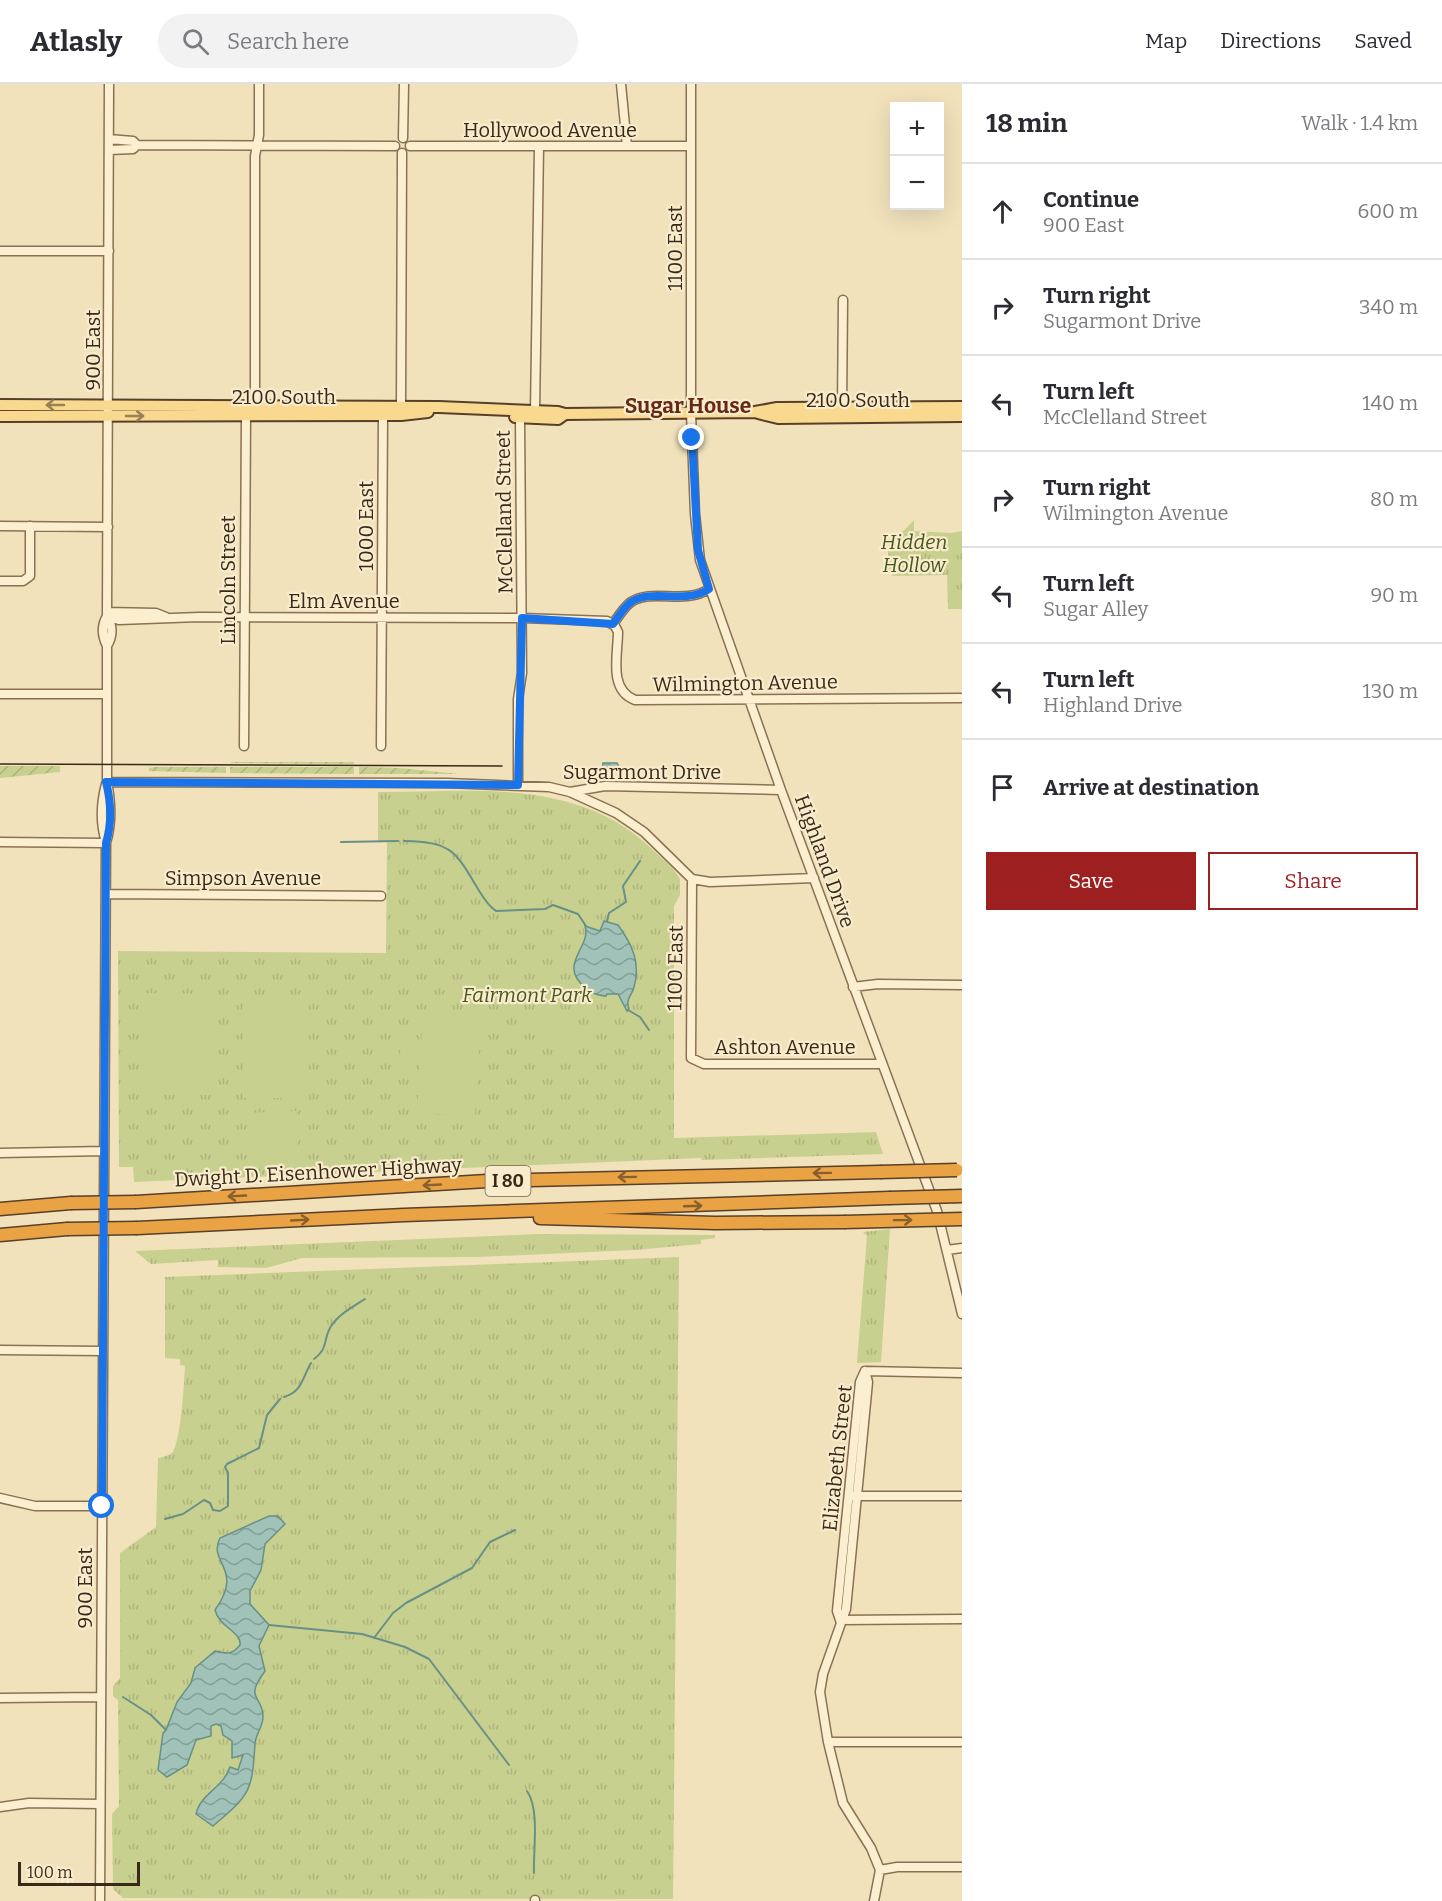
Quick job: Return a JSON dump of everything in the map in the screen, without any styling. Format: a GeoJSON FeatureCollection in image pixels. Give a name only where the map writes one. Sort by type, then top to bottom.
{"type":"FeatureCollection","features":[{"type":"Feature","properties":{"kind":"highway","name":"Dwight D. Eisenhower Highway"},"geometry":{"type":"LineString","coordinates":[[0,1209],[70,1203],[136,1202],[487,1181],[960,1170]]}},
{"type":"Feature","properties":{"kind":"highway","name":"I 80"},"geometry":{"type":"LineString","coordinates":[[0,1235],[67,1229],[137,1228],[404,1215],[962,1196]]}},
{"type":"Feature","properties":{"kind":"highway"},"geometry":{"type":"LineString","coordinates":[[0,1202],[51,1205]]}},
{"type":"Feature","properties":{"kind":"highway"},"geometry":{"type":"LineString","coordinates":[[404,1215],[715,1223],[962,1219]]}},
{"type":"Feature","properties":{"kind":"highway"},"geometry":{"type":"LineString","coordinates":[[0,1243],[49,1231]]}},
{"type":"Feature","properties":{"kind":"main road","name":"2100 South"},"geometry":{"type":"LineString","coordinates":[[0,405],[246,415],[383,415],[480,411],[520,418],[558,419],[565,414]]}},
{"type":"Feature","properties":{"kind":"main road"},"geometry":{"type":"LineString","coordinates":[[0,410],[25,409],[32,405]]}},
{"type":"Feature","properties":{"kind":"main road","name":"2100 South"},"geometry":{"type":"LineString","coordinates":[[0,416],[109,410],[255,407],[401,407],[565,414],[755,412],[777,408],[936,409],[962,407]]}},
{"type":"Feature","properties":{"kind":"main road"},"geometry":{"type":"LineString","coordinates":[[246,415],[249,411],[267,407]]}},
{"type":"Feature","properties":{"kind":"main road"},"geometry":{"type":"LineString","coordinates":[[355,415],[398,411],[401,407]]}},
{"type":"Feature","properties":{"kind":"main road"},"geometry":{"type":"LineString","coordinates":[[898,418],[902,413],[929,413],[936,409]]}},
{"type":"Feature","properties":{"kind":"main road"},"geometry":{"type":"LineString","coordinates":[[520,418],[540,412]]}},
{"type":"Feature","properties":{"kind":"main road","name":"2100 South"},"geometry":{"type":"LineString","coordinates":[[755,412],[778,418],[962,416]]}},
{"type":"Feature","properties":{"kind":"street","name":"900 East"},"geometry":{"type":"LineString","coordinates":[[100,1901],[106,894],[106,843],[102,830],[102,809],[106,782],[107,646],[111,639],[112,627],[107,614],[110,84]]}},
{"type":"Feature","properties":{"kind":"street"},"geometry":{"type":"LineString","coordinates":[[255,407],[259,84]]}},
{"type":"Feature","properties":{"kind":"street"},"geometry":{"type":"LineString","coordinates":[[402,153],[410,146],[403,138],[404,84]]}},
{"type":"Feature","properties":{"kind":"street"},"geometry":{"type":"LineString","coordinates":[[621,84],[627,146]]}},
{"type":"Feature","properties":{"kind":"street","name":"1100 East"},"geometry":{"type":"LineString","coordinates":[[691,413],[692,84]]}},
{"type":"Feature","properties":{"kind":"street"},"geometry":{"type":"LineString","coordinates":[[395,146],[399,139],[403,138]]}},
{"type":"Feature","properties":{"kind":"street"},"geometry":{"type":"LineString","coordinates":[[109,140],[133,141],[137,145],[395,146],[402,153],[401,407]]}},
{"type":"Feature","properties":{"kind":"street"},"geometry":{"type":"LineString","coordinates":[[109,150],[133,149],[137,145]]}},
{"type":"Feature","properties":{"kind":"street","name":"Hollywood Avenue"},"geometry":{"type":"LineString","coordinates":[[410,146],[691,146]]}},
{"type":"Feature","properties":{"kind":"street","name":"McClelland Street"},"geometry":{"type":"LineString","coordinates":[[539,146],[540,412]]}},
{"type":"Feature","properties":{"kind":"street"},"geometry":{"type":"LineString","coordinates":[[0,250],[109,251]]}},
{"type":"Feature","properties":{"kind":"street"},"geometry":{"type":"LineString","coordinates":[[842,408],[843,300]]}},
{"type":"Feature","properties":{"kind":"street","name":"Highland Drive"},"geometry":{"type":"LineString","coordinates":[[691,413],[697,544],[709,589],[937,1211],[962,1314]]}},
{"type":"Feature","properties":{"kind":"street","name":"Lincoln Street"},"geometry":{"type":"LineString","coordinates":[[244,746],[246,415]]}},
{"type":"Feature","properties":{"kind":"street","name":"1000 East"},"geometry":{"type":"LineString","coordinates":[[381,746],[383,415]]}},
{"type":"Feature","properties":{"kind":"street","name":"McClelland Street"},"geometry":{"type":"LineString","coordinates":[[518,785],[522,618],[520,418]]}},
{"type":"Feature","properties":{"kind":"street"},"geometry":{"type":"LineString","coordinates":[[0,526],[108,527]]}},
{"type":"Feature","properties":{"kind":"street"},"geometry":{"type":"LineString","coordinates":[[0,581],[23,581],[30,576],[30,526]]}},
{"type":"Feature","properties":{"kind":"street"},"geometry":{"type":"LineString","coordinates":[[522,618],[613,624],[629,604],[639,599],[689,597],[709,589]]}},
{"type":"Feature","properties":{"kind":"street","name":"Elm Avenue"},"geometry":{"type":"LineString","coordinates":[[107,614],[156,613],[166,617],[522,618]]}},
{"type":"Feature","properties":{"kind":"street","name":"Wilmington Avenue"},"geometry":{"type":"LineString","coordinates":[[613,624],[618,632],[618,685],[630,698],[666,701],[962,698]]}},
{"type":"Feature","properties":{"kind":"street"},"geometry":{"type":"LineString","coordinates":[[0,694],[107,694]]}},
{"type":"Feature","properties":{"kind":"street","name":"Sugarmont Drive"},"geometry":{"type":"LineString","coordinates":[[106,782],[518,785],[549,787],[570,792],[605,786],[781,790]]}},
{"type":"Feature","properties":{"kind":"street"},"geometry":{"type":"LineString","coordinates":[[570,792],[606,807],[635,825],[692,879],[728,882],[814,878]]}},
{"type":"Feature","properties":{"kind":"street"},"geometry":{"type":"LineString","coordinates":[[0,842],[106,843]]}},
{"type":"Feature","properties":{"kind":"street","name":"1100 East"},"geometry":{"type":"LineString","coordinates":[[691,1058],[692,879]]}},
{"type":"Feature","properties":{"kind":"street","name":"Simpson Avenue"},"geometry":{"type":"LineString","coordinates":[[106,894],[381,896]]}},
{"type":"Feature","properties":{"kind":"street"},"geometry":{"type":"LineString","coordinates":[[854,987],[878,984],[962,985]]}},
{"type":"Feature","properties":{"kind":"street","name":"Ashton Avenue"},"geometry":{"type":"LineString","coordinates":[[691,1058],[704,1064],[882,1064]]}},
{"type":"Feature","properties":{"kind":"street"},"geometry":{"type":"LineString","coordinates":[[0,1153],[104,1151]]}},
{"type":"Feature","properties":{"kind":"street"},"geometry":{"type":"LineString","coordinates":[[947,1250],[962,1248]]}},
{"type":"Feature","properties":{"kind":"street"},"geometry":{"type":"LineString","coordinates":[[0,1350],[102,1351]]}},
{"type":"Feature","properties":{"kind":"street","name":"Elizabeth Street"},"geometry":{"type":"LineString","coordinates":[[880,1870],[872,1848],[843,1803],[828,1742],[821,1686],[840,1620],[837,1611],[851,1496],[860,1382],[865,1371],[962,1372]]}},
{"type":"Feature","properties":{"kind":"street"},"geometry":{"type":"LineString","coordinates":[[851,1496],[962,1496]]}},
{"type":"Feature","properties":{"kind":"street"},"geometry":{"type":"LineString","coordinates":[[0,1498],[39,1506],[102,1506]]}},
{"type":"Feature","properties":{"kind":"street"},"geometry":{"type":"LineString","coordinates":[[840,1620],[962,1619]]}},
{"type":"Feature","properties":{"kind":"street"},"geometry":{"type":"LineString","coordinates":[[0,1698],[101,1697]]}},
{"type":"Feature","properties":{"kind":"street"},"geometry":{"type":"LineString","coordinates":[[828,1742],[962,1742]]}},
{"type":"Feature","properties":{"kind":"street"},"geometry":{"type":"LineString","coordinates":[[0,1807],[29,1803],[100,1804]]}},
{"type":"Feature","properties":{"kind":"street"},"geometry":{"type":"LineString","coordinates":[[874,1901],[880,1870],[897,1867],[962,1867]]}},
{"type":"Feature","properties":{"kind":"green space","name":"Hidden Hollow"},"geometry":{"type":"Polygon","coordinates":[[[914,520],[914,531],[951,533],[962,531],[962,609],[948,609],[947,575],[893,576],[888,570],[888,547],[914,520]]]}},
{"type":"Feature","properties":{"kind":"green space"},"geometry":{"type":"Polygon","coordinates":[[[354,762],[354,764],[231,763],[354,762]]]}},
{"type":"Feature","properties":{"kind":"green space"},"geometry":{"type":"Polygon","coordinates":[[[0,766],[60,766],[60,772],[0,778],[0,766]]]}},
{"type":"Feature","properties":{"kind":"green space"},"geometry":{"type":"Polygon","coordinates":[[[155,767],[226,767],[226,773],[149,771],[149,768],[155,767]]]}},
{"type":"Feature","properties":{"kind":"green space"},"geometry":{"type":"Polygon","coordinates":[[[230,767],[354,767],[354,774],[230,773],[230,767]]]}},
{"type":"Feature","properties":{"kind":"green space"},"geometry":{"type":"Polygon","coordinates":[[[359,767],[400,768],[459,774],[359,774],[359,767]]]}},
{"type":"Feature","properties":{"kind":"green space","name":"Fairmont Park"},"geometry":{"type":"Polygon","coordinates":[[[487,791],[523,794],[558,799],[591,810],[623,826],[668,863],[680,879],[680,895],[674,906],[674,1138],[876,1132],[883,1154],[702,1160],[701,1158],[134,1182],[133,1167],[119,1167],[118,951],[386,953],[387,841],[378,841],[378,792],[487,791]]]}},
{"type":"Feature","properties":{"kind":"green space"},"geometry":{"type":"Polygon","coordinates":[[[145,993],[216,994],[215,1095],[145,1095],[145,993]]]}},
{"type":"Feature","properties":{"kind":"green space"},"geometry":{"type":"Polygon","coordinates":[[[243,996],[309,996],[309,1098],[243,1098],[243,996]]]}},
{"type":"Feature","properties":{"kind":"green space"},"geometry":{"type":"Polygon","coordinates":[[[423,1012],[481,1015],[475,1116],[417,1113],[423,1012]]]}},
{"type":"Feature","properties":{"kind":"green space"},"geometry":{"type":"Polygon","coordinates":[[[536,1015],[576,1016],[575,1046],[535,1045],[536,1015]]]}},
{"type":"Feature","properties":{"kind":"green space"},"geometry":{"type":"Polygon","coordinates":[[[401,1044],[418,1044],[417,1056],[400,1055],[401,1044]]]}},
{"type":"Feature","properties":{"kind":"green space"},"geometry":{"type":"Polygon","coordinates":[[[296,1111],[297,1164],[250,1163],[251,1113],[296,1111]]]}},
{"type":"Feature","properties":{"kind":"green space"},"geometry":{"type":"Polygon","coordinates":[[[890,1229],[881,1362],[857,1363],[867,1236],[863,1232],[890,1229]]]}},
{"type":"Feature","properties":{"kind":"green space"},"geometry":{"type":"Polygon","coordinates":[[[538,1234],[715,1235],[715,1238],[701,1240],[701,1244],[635,1250],[477,1257],[302,1258],[266,1268],[218,1267],[218,1260],[151,1264],[135,1251],[538,1234]]]}},
{"type":"Feature","properties":{"kind":"green space"},"geometry":{"type":"Polygon","coordinates":[[[679,1257],[673,1899],[123,1898],[113,1889],[112,1814],[119,1806],[118,1700],[113,1696],[113,1686],[120,1678],[120,1553],[156,1527],[158,1458],[172,1453],[180,1425],[185,1366],[180,1365],[180,1359],[165,1358],[165,1277],[679,1257]]]}},
{"type":"Feature","properties":{"kind":"water"},"geometry":{"type":"Polygon","coordinates":[[[603,763],[617,763],[620,769],[618,772],[602,771],[603,763]]]}},
{"type":"Feature","properties":{"kind":"water"},"geometry":{"type":"Polygon","coordinates":[[[604,921],[618,925],[634,954],[636,978],[628,1000],[629,1009],[627,1011],[618,994],[607,994],[606,996],[592,992],[578,980],[574,972],[574,964],[586,934],[585,926],[600,931],[604,921]]]}},
{"type":"Feature","properties":{"kind":"water"},"geometry":{"type":"Polygon","coordinates":[[[269,1516],[278,1516],[285,1524],[265,1544],[261,1570],[250,1591],[250,1604],[269,1625],[259,1646],[265,1671],[255,1688],[263,1721],[255,1741],[253,1772],[247,1791],[235,1806],[213,1826],[196,1814],[198,1807],[223,1780],[230,1767],[238,1770],[243,1755],[232,1758],[232,1741],[223,1735],[221,1726],[216,1724],[211,1726],[211,1736],[196,1740],[187,1765],[167,1777],[158,1770],[163,1733],[177,1702],[191,1683],[195,1668],[215,1651],[229,1653],[240,1645],[238,1636],[221,1621],[215,1610],[227,1585],[224,1568],[218,1554],[217,1547],[220,1538],[269,1516]]]}},
{"type":"Feature","properties":{"kind":"waterway"},"geometry":{"type":"LineString","coordinates":[[341,842],[398,841]]}},
{"type":"Feature","properties":{"kind":"waterway"},"geometry":{"type":"LineString","coordinates":[[404,841],[432,843],[450,851],[457,857],[486,901],[496,911],[545,909],[553,905],[578,914],[586,926]]}},
{"type":"Feature","properties":{"kind":"waterway"},"geometry":{"type":"LineString","coordinates":[[607,921],[609,913],[626,902],[623,886],[640,861]]}},
{"type":"Feature","properties":{"kind":"waterway"},"geometry":{"type":"LineString","coordinates":[[628,1010],[640,1017],[649,1030]]}},
{"type":"Feature","properties":{"kind":"waterway"},"geometry":{"type":"LineString","coordinates":[[314,1359],[323,1348],[335,1320],[365,1299]]}},
{"type":"Feature","properties":{"kind":"waterway"},"geometry":{"type":"LineString","coordinates":[[284,1397],[299,1388],[311,1363]]}},
{"type":"Feature","properties":{"kind":"waterway"},"geometry":{"type":"LineString","coordinates":[[165,1519],[183,1514],[204,1500],[210,1503],[213,1510],[220,1511],[228,1506],[228,1473],[225,1467],[259,1448],[267,1415],[280,1399]]}},
{"type":"Feature","properties":{"kind":"waterway"},"geometry":{"type":"LineString","coordinates":[[374,1638],[393,1613],[406,1603],[472,1568],[490,1542],[515,1530]]}},
{"type":"Feature","properties":{"kind":"waterway"},"geometry":{"type":"LineString","coordinates":[[269,1625],[362,1634],[405,1647],[429,1659],[509,1765]]}},
{"type":"Feature","properties":{"kind":"waterway"},"geometry":{"type":"LineString","coordinates":[[123,1697],[151,1715],[166,1730]]}},
{"type":"Feature","properties":{"kind":"waterway"},"geometry":{"type":"LineString","coordinates":[[527,1791],[535,1819],[534,1873]]}},
{"type":"Feature","properties":{"kind":"tram line"},"geometry":{"type":"LineString","coordinates":[[0,764],[502,766]]}},
{"type":"Feature","properties":{"kind":"district","name":"Sugar House"},"geometry":{"type":"Point","coordinates":[688,406]}},
{"type":"Feature","properties":{"kind":"route"},"geometry":{"type":"LineString","coordinates":[[102,1506],[106,843],[110,830],[110,797],[106,782],[518,785],[518,702],[522,673],[522,618],[607,621],[613,624],[629,604],[639,599],[689,597],[699,595],[709,589],[698,550],[692,438]]}}]}
